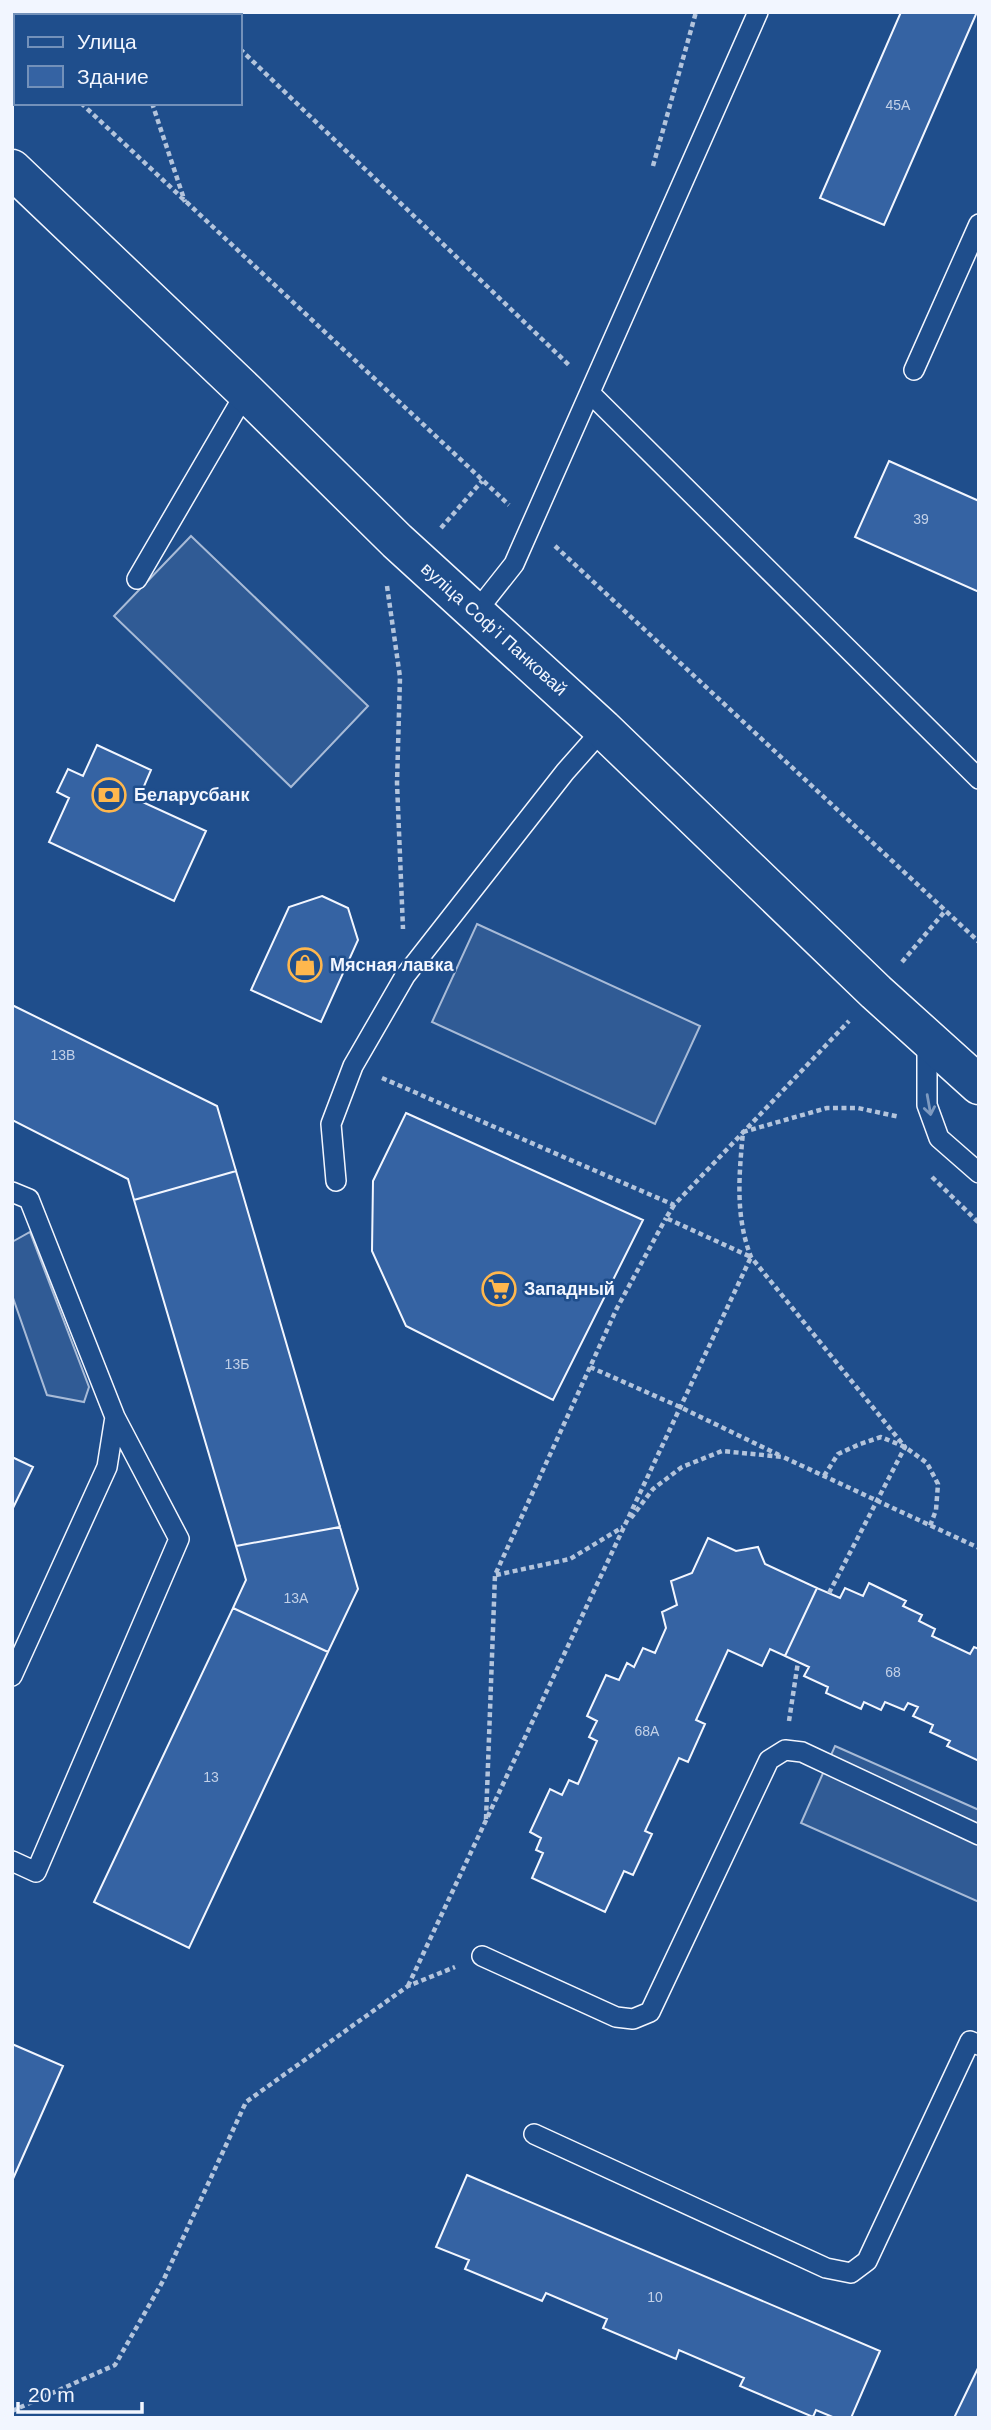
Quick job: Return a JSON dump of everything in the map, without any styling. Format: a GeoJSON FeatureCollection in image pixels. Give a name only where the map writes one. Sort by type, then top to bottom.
{"type":"FeatureCollection","features":[{"type":"Feature","properties":{"kind":"main road","name":"вуліца Софʼі Панковай"},"geometry":{"type":"LineString","coordinates":[[12,169],[415,557],[603,729],[876,992],[979,1085]]}},
{"type":"Feature","properties":{"kind":"lane"},"geometry":{"type":"LineString","coordinates":[[476,612],[514,564],[758,12]]}},
{"type":"Feature","properties":{"kind":"lane"},"geometry":{"type":"LineString","coordinates":[[914,370],[979,224]]}},
{"type":"Feature","properties":{"kind":"lane"},"geometry":{"type":"LineString","coordinates":[[137,579],[246,392]]}},
{"type":"Feature","properties":{"kind":"lane"},"geometry":{"type":"LineString","coordinates":[[590,393],[979,779]]}},
{"type":"Feature","properties":{"kind":"lane"},"geometry":{"type":"LineString","coordinates":[[336,1181],[331,1124],[353,1066],[405,976],[565,772],[603,729]]}},
{"type":"Feature","properties":{"kind":"lane"},"geometry":{"type":"LineString","coordinates":[[927,1037],[927,1105],[939,1138],[979,1173]]}},
{"type":"Feature","properties":{"kind":"lane"},"geometry":{"type":"LineString","coordinates":[[12,1192],[29,1199],[115,1417],[179,1539],[36,1872],[12,1860]]}},
{"type":"Feature","properties":{"kind":"lane"},"geometry":{"type":"LineString","coordinates":[[12,1676],[107,1467],[115,1417]]}},
{"type":"Feature","properties":{"kind":"lane"},"geometry":{"type":"LineString","coordinates":[[482,1956],[616,2017],[633,2019],[650,2012],[769,1760],[785,1749],[802,1752],[979,1835]]}},
{"type":"Feature","properties":{"kind":"lane"},"geometry":{"type":"LineString","coordinates":[[534,2134],[826,2269],[851,2273],[867,2261],[970,2041],[979,2045]]}},
{"type":"Feature","properties":{"kind":"path"},"geometry":{"type":"LineString","coordinates":[[242,51],[573,369]]}},
{"type":"Feature","properties":{"kind":"path"},"geometry":{"type":"LineString","coordinates":[[83,105],[482,481],[532,524],[979,942]]}},
{"type":"Feature","properties":{"kind":"path"},"geometry":{"type":"LineString","coordinates":[[153,105],[186,202]]}},
{"type":"Feature","properties":{"kind":"path"},"geometry":{"type":"LineString","coordinates":[[405,976],[397,782],[400,677],[386,587],[482,481]]}},
{"type":"Feature","properties":{"kind":"path"},"geometry":{"type":"LineString","coordinates":[[486,1821],[495,1575],[617,1308],[674,1205],[876,992],[946,910]]}},
{"type":"Feature","properties":{"kind":"path"},"geometry":{"type":"LineString","coordinates":[[353,1066],[674,1205]]}},
{"type":"Feature","properties":{"kind":"path"},"geometry":{"type":"LineString","coordinates":[[743,1132],[827,1108],[858,1108],[890,1115],[901,1118],[908,1126]]}},
{"type":"Feature","properties":{"kind":"path"},"geometry":{"type":"LineString","coordinates":[[743,1132],[738,1189],[744,1239],[751,1257],[905,1447]]}},
{"type":"Feature","properties":{"kind":"path"},"geometry":{"type":"LineString","coordinates":[[926,1171],[979,1223]]}},
{"type":"Feature","properties":{"kind":"path"},"geometry":{"type":"LineString","coordinates":[[666,1219],[751,1257]]}},
{"type":"Feature","properties":{"kind":"path"},"geometry":{"type":"LineString","coordinates":[[408,1986],[751,1257]]}},
{"type":"Feature","properties":{"kind":"path"},"geometry":{"type":"LineString","coordinates":[[590,1367],[979,1548]]}},
{"type":"Feature","properties":{"kind":"path"},"geometry":{"type":"LineString","coordinates":[[824,1476],[838,1454],[860,1444],[881,1437],[905,1447],[927,1463],[938,1484],[936,1510],[930,1525]]}},
{"type":"Feature","properties":{"kind":"path"},"geometry":{"type":"LineString","coordinates":[[829,1593],[905,1447]]}},
{"type":"Feature","properties":{"kind":"path"},"geometry":{"type":"LineString","coordinates":[[495,1575],[570,1559],[624,1526],[653,1489],[682,1467],[722,1451],[783,1457]]}},
{"type":"Feature","properties":{"kind":"path"},"geometry":{"type":"LineString","coordinates":[[785,1749],[798,1662]]}},
{"type":"Feature","properties":{"kind":"path"},"geometry":{"type":"LineString","coordinates":[[12,2411],[115,2365],[163,2281],[246,2102],[408,1986],[482,1956]]}},
{"type":"Feature","properties":{"kind":"shaded area"},"geometry":{"type":"Polygon","coordinates":[[[191,536],[368,706],[291,787],[114,616],[191,536]]]}},
{"type":"Feature","properties":{"kind":"shaded area"},"geometry":{"type":"Polygon","coordinates":[[[477,924],[700,1026],[655,1124],[432,1022],[477,924]]]}},
{"type":"Feature","properties":{"kind":"shaded area"},"geometry":{"type":"Polygon","coordinates":[[[30,1232],[89,1387],[84,1402],[47,1395],[12,1295],[12,1242],[30,1232]]]}},
{"type":"Feature","properties":{"kind":"shaded area"},"geometry":{"type":"Polygon","coordinates":[[[835,1746],[979,1810],[979,1902],[801,1823],[835,1746]]]}},
{"type":"Feature","properties":{"kind":"building"},"geometry":{"type":"Polygon","coordinates":[[[901,12],[977,12],[884,225],[820,198],[901,12]]]}},
{"type":"Feature","properties":{"kind":"building"},"geometry":{"type":"Polygon","coordinates":[[[889,461],[979,501],[979,592],[855,537],[889,461]]]}},
{"type":"Feature","properties":{"kind":"building"},"geometry":{"type":"Polygon","coordinates":[[[97,745],[151,770],[138,800],[206,831],[174,901],[49,842],[69,798],[57,792],[68,769],[83,776],[97,745]]]}},
{"type":"Feature","properties":{"kind":"building","name":"Мясная лавка"},"geometry":{"type":"Polygon","coordinates":[[[322,896],[348,908],[358,940],[321,1022],[251,990],[289,907],[322,896]]]}},
{"type":"Feature","properties":{"kind":"building"},"geometry":{"type":"Polygon","coordinates":[[[12,1005],[217,1106],[236,1171],[134,1200],[128,1179],[12,1120],[12,1005]]]}},
{"type":"Feature","properties":{"kind":"building","name":"Западный"},"geometry":{"type":"Polygon","coordinates":[[[406,1113],[643,1220],[553,1400],[406,1326],[372,1251],[373,1181],[406,1113]]]}},
{"type":"Feature","properties":{"kind":"building"},"geometry":{"type":"Polygon","coordinates":[[[236,1171],[340,1527],[236,1546],[134,1200],[236,1171]]]}},
{"type":"Feature","properties":{"kind":"building"},"geometry":{"type":"Polygon","coordinates":[[[12,1457],[33,1467],[12,1510],[12,1457]]]}},
{"type":"Feature","properties":{"kind":"building"},"geometry":{"type":"Polygon","coordinates":[[[340,1527],[358,1589],[328,1652],[233,1608],[246,1580],[236,1546],[340,1527]]]}},
{"type":"Feature","properties":{"kind":"building"},"geometry":{"type":"Polygon","coordinates":[[[708,1538],[736,1551],[758,1547],[765,1564],[817,1588],[785,1656],[770,1649],[762,1666],[728,1650],[696,1720],[705,1724],[688,1762],[679,1758],[645,1831],[652,1834],[633,1875],[624,1871],[605,1912],[532,1878],[543,1853],[536,1850],[541,1838],[530,1832],[550,1789],[562,1795],[569,1780],[578,1784],[597,1741],[589,1737],[597,1721],[587,1716],[606,1675],[619,1680],[627,1663],[634,1667],[643,1648],[655,1653],[666,1628],[662,1612],[677,1605],[671,1581],[692,1573],[708,1538]]]}},
{"type":"Feature","properties":{"kind":"building"},"geometry":{"type":"Polygon","coordinates":[[[869,1583],[906,1601],[903,1606],[922,1615],[919,1621],[935,1629],[932,1636],[970,1654],[974,1647],[979,1649],[979,1761],[947,1746],[950,1741],[930,1732],[933,1725],[913,1716],[918,1707],[908,1703],[904,1710],[885,1702],[881,1710],[864,1702],[861,1709],[826,1693],[828,1687],[804,1676],[809,1667],[785,1656],[817,1588],[840,1598],[845,1588],[863,1596],[869,1583]]]}},
{"type":"Feature","properties":{"kind":"building"},"geometry":{"type":"Polygon","coordinates":[[[233,1608],[328,1652],[189,1948],[94,1902],[233,1608]]]}},
{"type":"Feature","properties":{"kind":"building"},"geometry":{"type":"Polygon","coordinates":[[[12,2044],[63,2066],[12,2181],[12,2044]]]}},
{"type":"Feature","properties":{"kind":"building"},"geometry":{"type":"Polygon","coordinates":[[[467,2175],[880,2351],[851,2418],[835,2418],[816,2410],[813,2417],[740,2386],[744,2378],[679,2350],[676,2359],[603,2328],[607,2319],[546,2293],[542,2301],[465,2269],[469,2260],[436,2247],[467,2175]]]}},
{"type":"Feature","properties":{"kind":"building"},"geometry":{"type":"Polygon","coordinates":[[[979,2366],[979,2418],[954,2418],[979,2366]]]}},
{"type":"Feature","properties":{"kind":"place","name":"Беларусбанк"},"geometry":{"type":"Point","coordinates":[109,795]}},
{"type":"Feature","properties":{"kind":"place","name":"Мясная лавка"},"geometry":{"type":"Point","coordinates":[305,965]}},
{"type":"Feature","properties":{"kind":"place","name":"Западный"},"geometry":{"type":"Point","coordinates":[499,1289]}}]}
